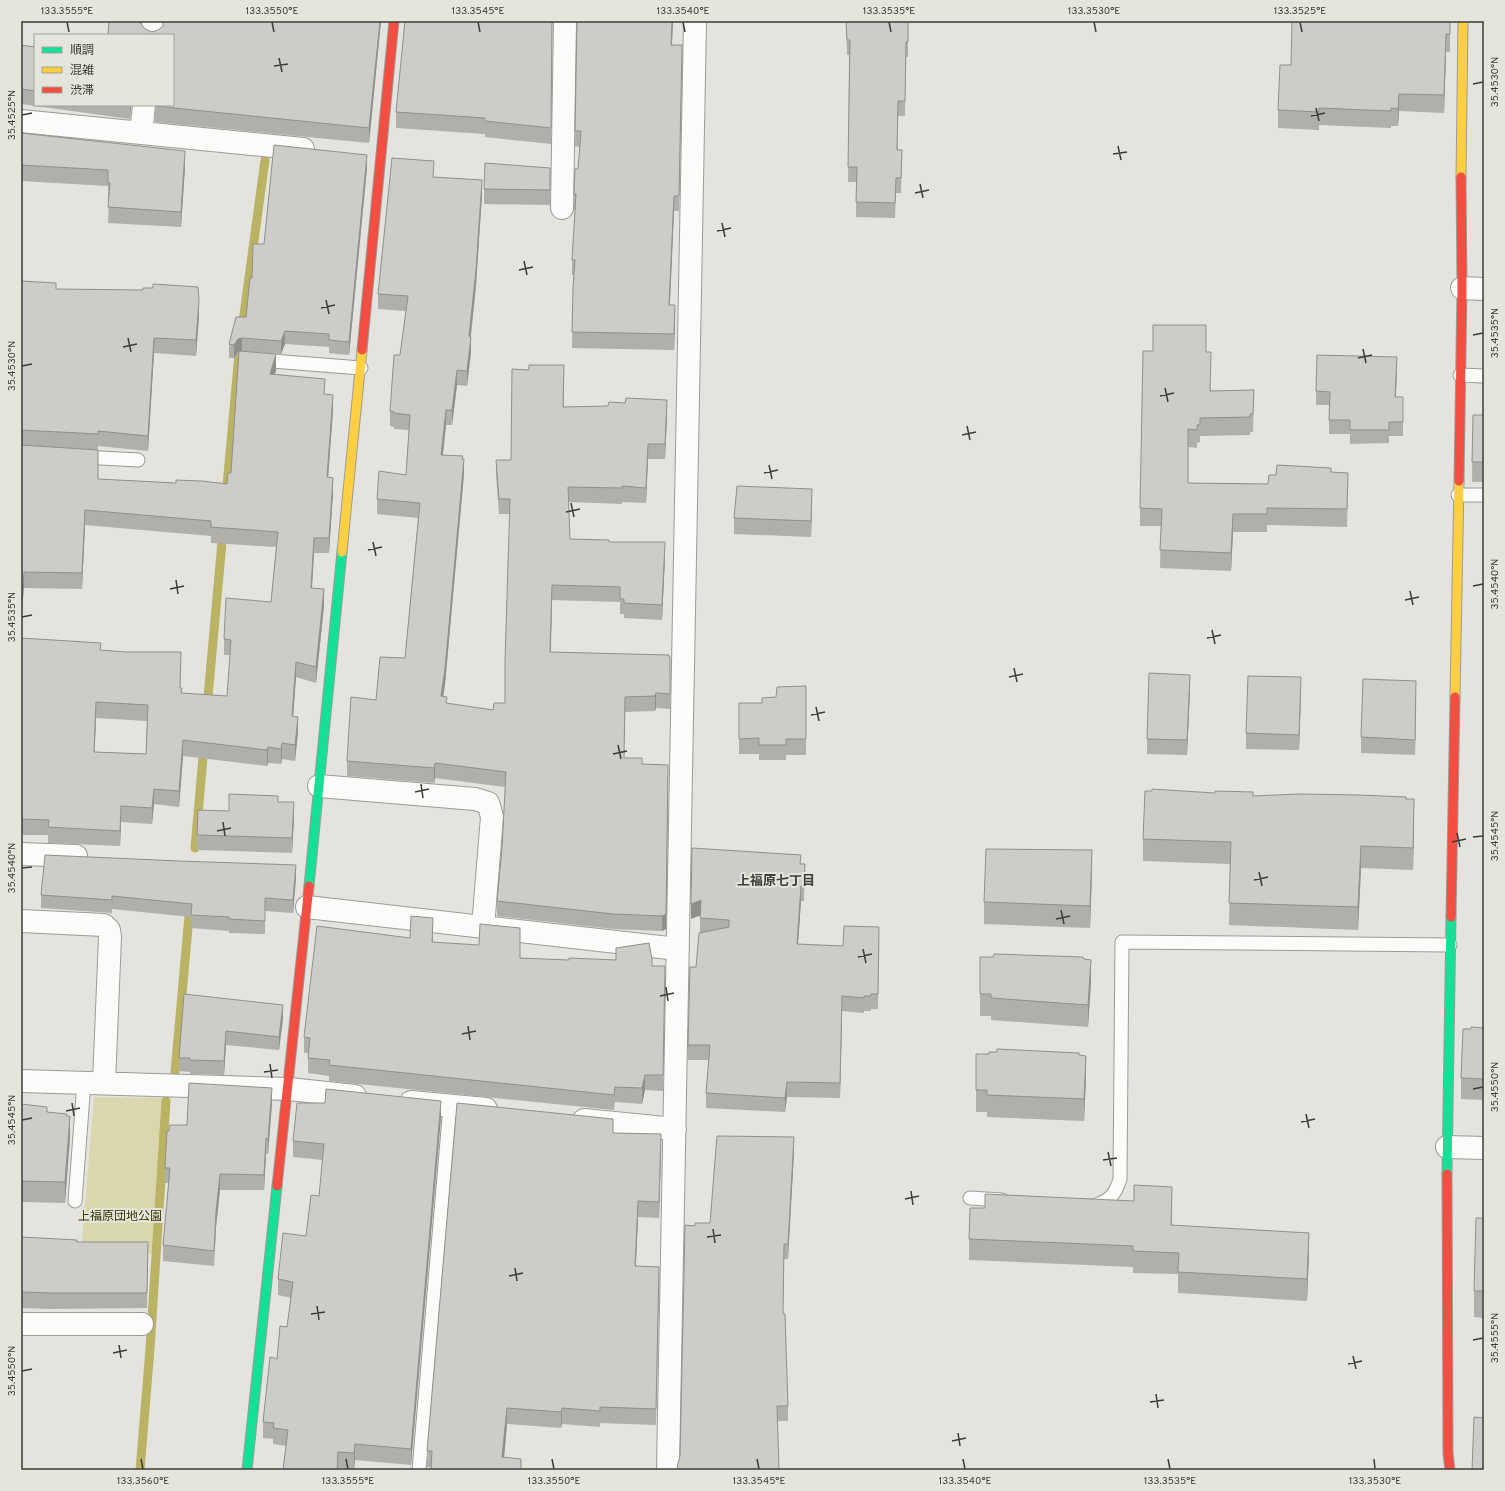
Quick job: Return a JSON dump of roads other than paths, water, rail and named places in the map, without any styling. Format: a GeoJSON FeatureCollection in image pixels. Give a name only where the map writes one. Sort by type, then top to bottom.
{"type":"FeatureCollection","features":[{"type":"Feature","properties":{"kind":"street"},"geometry":{"type":"LineString","coordinates":[[152,34],[153,21]]}},
{"type":"Feature","properties":{"kind":"street"},"geometry":{"type":"LineString","coordinates":[[247,1470],[289,1089],[382,157],[394,21]]}},
{"type":"Feature","properties":{"kind":"street"},"geometry":{"type":"LineString","coordinates":[[562,208],[566,21]]}},
{"type":"Feature","properties":{"kind":"street"},"geometry":{"type":"LineString","coordinates":[[668,1470],[695,21]]}},
{"type":"Feature","properties":{"kind":"street"},"geometry":{"type":"LineString","coordinates":[[1450,1470],[1448,1445],[1447,1147],[1462,288],[1461,127],[1463,21]]}},
{"type":"Feature","properties":{"kind":"street"},"geometry":{"type":"LineString","coordinates":[[141,133],[144,106]]}},
{"type":"Feature","properties":{"kind":"street"},"geometry":{"type":"LineString","coordinates":[[21,121],[320,150]]}},
{"type":"Feature","properties":{"kind":"street"},"geometry":{"type":"LineString","coordinates":[[359,154],[382,157]]}},
{"type":"Feature","properties":{"kind":"street"},"geometry":{"type":"LineString","coordinates":[[1462,288],[1484,289]]}},
{"type":"Feature","properties":{"kind":"street"},"geometry":{"type":"LineString","coordinates":[[319,786],[475,799],[488,803],[492,817],[483,927]]}},
{"type":"Feature","properties":{"kind":"street"},"geometry":{"type":"LineString","coordinates":[[21,854],[92,857]]}},
{"type":"Feature","properties":{"kind":"street"},"geometry":{"type":"LineString","coordinates":[[288,865],[311,866]]}},
{"type":"Feature","properties":{"kind":"street"},"geometry":{"type":"LineString","coordinates":[[307,907],[678,949]]}},
{"type":"Feature","properties":{"kind":"street"},"geometry":{"type":"LineString","coordinates":[[21,921],[104,925],[109,930],[110,937],[94,1083]]}},
{"type":"Feature","properties":{"kind":"street"},"geometry":{"type":"LineString","coordinates":[[21,1081],[289,1089],[504,1111]]}},
{"type":"Feature","properties":{"kind":"street"},"geometry":{"type":"LineString","coordinates":[[566,1118],[675,1129]]}},
{"type":"Feature","properties":{"kind":"street"},"geometry":{"type":"LineString","coordinates":[[1447,1147],[1484,1148]]}},
{"type":"Feature","properties":{"kind":"street"},"geometry":{"type":"LineString","coordinates":[[21,1324],[142,1324]]}},
{"type":"Feature","properties":{"kind":"lane"},"geometry":{"type":"LineString","coordinates":[[250,360],[361,368]]}},
{"type":"Feature","properties":{"kind":"lane"},"geometry":{"type":"LineString","coordinates":[[1460,376],[1484,376]]}},
{"type":"Feature","properties":{"kind":"lane"},"geometry":{"type":"LineString","coordinates":[[68,456],[138,460]]}},
{"type":"Feature","properties":{"kind":"lane"},"geometry":{"type":"LineString","coordinates":[[1458,495],[1484,495]]}},
{"type":"Feature","properties":{"kind":"lane"},"geometry":{"type":"LineString","coordinates":[[1082,1206],[1105,1202],[1117,1189],[1120,1179],[1122,942],[1450,945]]}},
{"type":"Feature","properties":{"kind":"lane"},"geometry":{"type":"LineString","coordinates":[[75,1201],[94,1083]]}},
{"type":"Feature","properties":{"kind":"lane"},"geometry":{"type":"LineString","coordinates":[[419,1470],[450,1106]]}},
{"type":"Feature","properties":{"kind":"lane"},"geometry":{"type":"LineString","coordinates":[[970,1198],[1018,1202]]}},
{"type":"Feature","properties":{"kind":"waterway"},"geometry":{"type":"LineString","coordinates":[[242,329],[265,160]]}},
{"type":"Feature","properties":{"kind":"waterway"},"geometry":{"type":"LineString","coordinates":[[226,497],[239,354]]}},
{"type":"Feature","properties":{"kind":"waterway"},"geometry":{"type":"LineString","coordinates":[[207,708],[223,531]]}},
{"type":"Feature","properties":{"kind":"waterway"},"geometry":{"type":"LineString","coordinates":[[195,848],[204,746]]}},
{"type":"Feature","properties":{"kind":"waterway"},"geometry":{"type":"LineString","coordinates":[[175,1072],[190,905]]}},
{"type":"Feature","properties":{"kind":"waterway"},"geometry":{"type":"LineString","coordinates":[[140,1470],[150,1349],[166,1101]]}},
{"type":"Feature","properties":{"kind":"district","name":"上福原七丁目"},"geometry":{"type":"Point","coordinates":[776,880]}},
{"type":"Feature","properties":{"kind":"park label","name":"上福原団地公園"},"geometry":{"type":"Point","coordinates":[120,1216]}}]}
